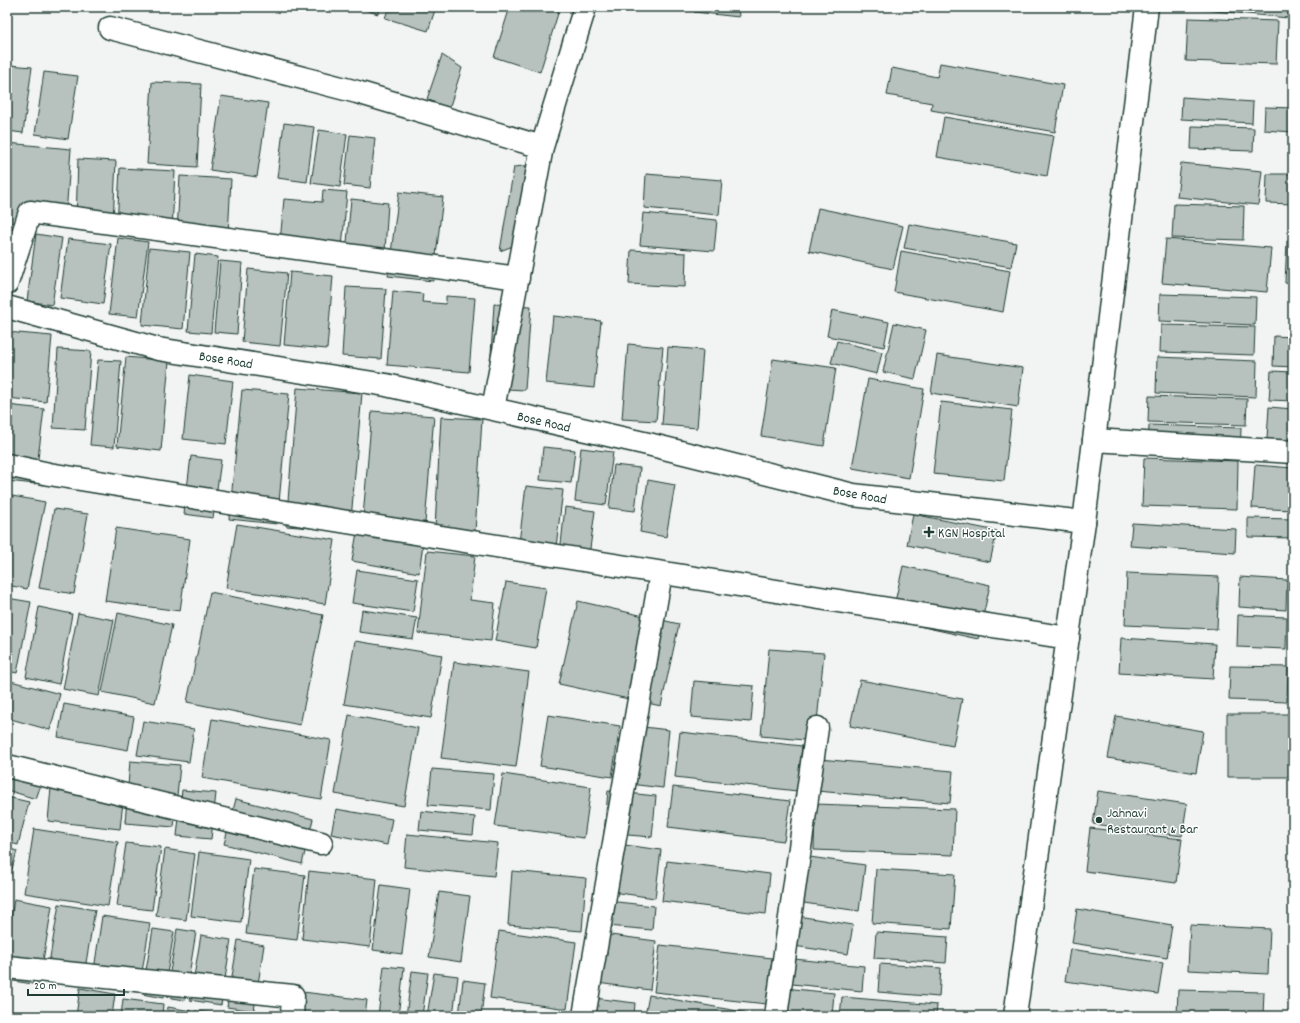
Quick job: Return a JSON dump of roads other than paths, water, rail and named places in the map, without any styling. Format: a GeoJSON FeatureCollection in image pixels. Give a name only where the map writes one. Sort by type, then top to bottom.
{"type":"FeatureCollection","features":[{"type":"Feature","properties":{"kind":"street"},"geometry":{"type":"LineString","coordinates":[[493,409],[542,147],[585,7]]}},
{"type":"Feature","properties":{"kind":"street"},"geometry":{"type":"LineString","coordinates":[[1015,1016],[1084,522],[1147,7]]}},
{"type":"Feature","properties":{"kind":"street"},"geometry":{"type":"LineString","coordinates":[[110,28],[357,92],[542,147]]}},
{"type":"Feature","properties":{"kind":"street"},"geometry":{"type":"LineString","coordinates":[[7,282],[30,212],[518,278]]}},
{"type":"Feature","properties":{"kind":"street","name":"Bose Road"},"geometry":{"type":"LineString","coordinates":[[7,307],[158,348],[386,385],[648,444],[853,495],[1084,522]]}},
{"type":"Feature","properties":{"kind":"street"},"geometry":{"type":"LineString","coordinates":[[1094,440],[1293,452]]}},
{"type":"Feature","properties":{"kind":"street"},"geometry":{"type":"LineString","coordinates":[[7,465],[49,474],[1068,638]]}},
{"type":"Feature","properties":{"kind":"street"},"geometry":{"type":"LineString","coordinates":[[584,1016],[661,573]]}},
{"type":"Feature","properties":{"kind":"street"},"geometry":{"type":"LineString","coordinates":[[776,1016],[817,728]]}},
{"type":"Feature","properties":{"kind":"street"},"geometry":{"type":"LineString","coordinates":[[7,766],[321,843]]}},
{"type":"Feature","properties":{"kind":"street"},"geometry":{"type":"LineString","coordinates":[[7,967],[293,996],[292,1016]]}},
{"type":"Feature","properties":{"kind":"place","name":"KGN Hospital"},"geometry":{"type":"Point","coordinates":[929,532]}},
{"type":"Feature","properties":{"kind":"place","name":"Jahnavi Restaurant & Bar"},"geometry":{"type":"Point","coordinates":[1099,820]}}]}
